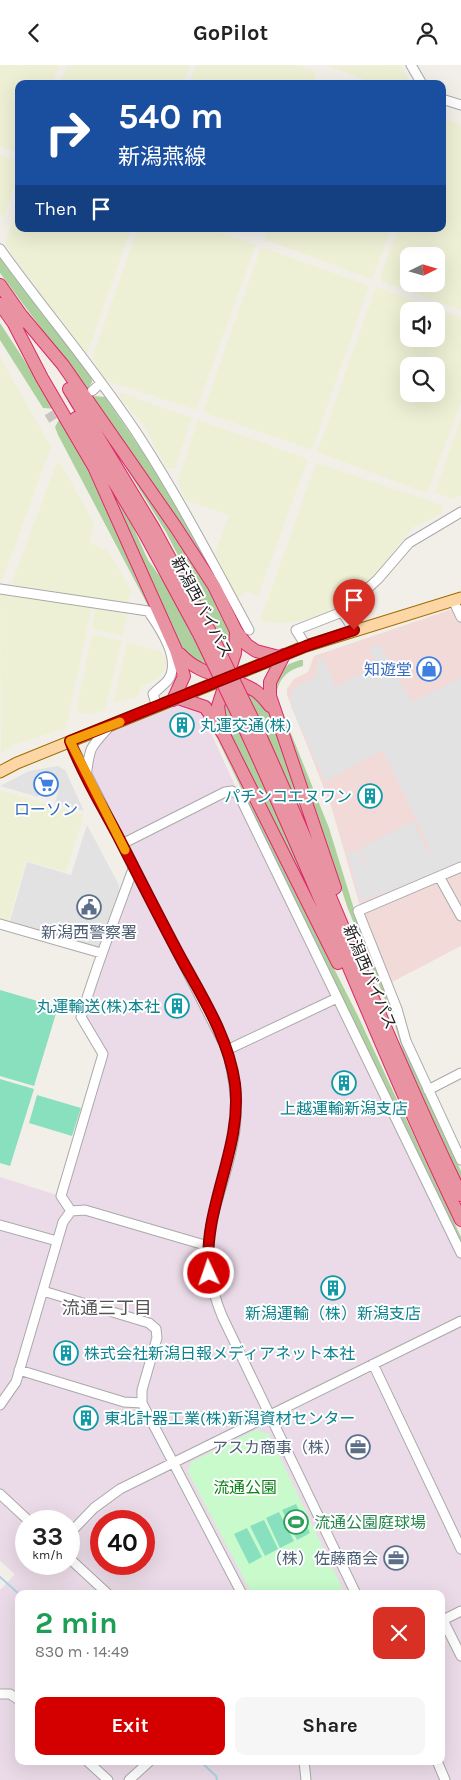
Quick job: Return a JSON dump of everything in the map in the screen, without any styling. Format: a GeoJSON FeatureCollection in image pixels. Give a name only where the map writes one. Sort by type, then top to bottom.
{"type":"FeatureCollection","features":[{"type":"Feature","properties":{"kind":"highway","name":"新潟西バイパス"},"geometry":{"type":"LineString","coordinates":[[0,285],[18,319],[204,633],[249,725],[295,840],[386,1043],[461,1220]]}},
{"type":"Feature","properties":{"kind":"highway","name":"新潟西バイパス"},"geometry":{"type":"LineString","coordinates":[[0,303],[18,319]]}},
{"type":"Feature","properties":{"kind":"highway"},"geometry":{"type":"LineString","coordinates":[[18,319],[63,365],[175,525],[214,586],[236,631],[251,649],[281,656],[270,683],[273,710],[386,1043]]}},
{"type":"Feature","properties":{"kind":"highway"},"geometry":{"type":"LineString","coordinates":[[18,319],[42,378],[94,467],[176,650],[184,676],[176,699],[203,705],[224,735],[386,1043]]}},
{"type":"Feature","properties":{"kind":"highway"},"geometry":{"type":"LineString","coordinates":[[224,735],[218,706],[235,653],[236,631]]}},
{"type":"Feature","properties":{"kind":"highway"},"geometry":{"type":"LineString","coordinates":[[176,650],[197,669],[255,690],[273,710]]}},
{"type":"Feature","properties":{"kind":"highway","name":"新潟西バイパス"},"geometry":{"type":"LineString","coordinates":[[386,1043],[461,1195]]}},
{"type":"Feature","properties":{"kind":"main road"},"geometry":{"type":"LineString","coordinates":[[0,772],[70,741],[306,646],[457,599]]}},
{"type":"Feature","properties":{"kind":"street"},"geometry":{"type":"LineString","coordinates":[[411,65],[420,80]]}},
{"type":"Feature","properties":{"kind":"street"},"geometry":{"type":"LineString","coordinates":[[446,100],[461,105]]}},
{"type":"Feature","properties":{"kind":"street"},"geometry":{"type":"LineString","coordinates":[[0,249],[101,383],[171,488],[249,630]]}},
{"type":"Feature","properties":{"kind":"street"},"geometry":{"type":"LineString","coordinates":[[92,391],[101,383]]}},
{"type":"Feature","properties":{"kind":"street"},"geometry":{"type":"LineString","coordinates":[[306,646],[296,630],[342,611],[378,579],[409,543],[461,512]]}},
{"type":"Feature","properties":{"kind":"street"},"geometry":{"type":"LineString","coordinates":[[0,589],[148,611],[172,657],[171,674],[168,681],[154,694],[157,707]]}},
{"type":"Feature","properties":{"kind":"street"},"geometry":{"type":"LineString","coordinates":[[457,599],[461,617]]}},
{"type":"Feature","properties":{"kind":"street"},"geometry":{"type":"LineString","coordinates":[[342,611],[354,630]]}},
{"type":"Feature","properties":{"kind":"street"},"geometry":{"type":"LineString","coordinates":[[86,777],[91,747],[110,726]]}},
{"type":"Feature","properties":{"kind":"street"},"geometry":{"type":"LineString","coordinates":[[70,741],[86,777],[207,1007],[227,1050],[235,1084],[234,1130],[212,1216],[208,1246],[209,1273],[216,1302],[354,1590]]}},
{"type":"Feature","properties":{"kind":"street"},"geometry":{"type":"LineString","coordinates":[[122,844],[225,792],[236,793],[241,799],[461,1253]]}},
{"type":"Feature","properties":{"kind":"street"},"geometry":{"type":"LineString","coordinates":[[461,867],[440,878],[358,911],[397,1009],[406,1041],[461,1160]]}},
{"type":"Feature","properties":{"kind":"street"},"geometry":{"type":"LineString","coordinates":[[71,1211],[61,1197],[103,1053],[81,1017],[101,953],[123,903],[133,869]]}},
{"type":"Feature","properties":{"kind":"street"},"geometry":{"type":"LineString","coordinates":[[440,878],[461,916]]}},
{"type":"Feature","properties":{"kind":"street"},"geometry":{"type":"LineString","coordinates":[[0,924],[101,953]]}},
{"type":"Feature","properties":{"kind":"street"},"geometry":{"type":"LineString","coordinates":[[227,1050],[337,998]]}},
{"type":"Feature","properties":{"kind":"street"},"geometry":{"type":"LineString","coordinates":[[428,1090],[461,1073]]}},
{"type":"Feature","properties":{"kind":"street"},"geometry":{"type":"LineString","coordinates":[[0,1405],[13,1388],[57,1241],[65,1218],[71,1211],[85,1210],[208,1246]]}},
{"type":"Feature","properties":{"kind":"street"},"geometry":{"type":"LineString","coordinates":[[0,1225],[57,1241]]}},
{"type":"Feature","properties":{"kind":"street"},"geometry":{"type":"LineString","coordinates":[[42,1291],[153,1326],[157,1338],[142,1391],[142,1403],[240,1590]]}},
{"type":"Feature","properties":{"kind":"street"},"geometry":{"type":"LineString","coordinates":[[80,1524],[111,1494],[461,1321]]}},
{"type":"Feature","properties":{"kind":"street"},"geometry":{"type":"LineString","coordinates":[[372,1364],[461,1549]]}},
{"type":"Feature","properties":{"kind":"street"},"geometry":{"type":"LineString","coordinates":[[19,1370],[124,1402],[142,1403]]}},
{"type":"Feature","properties":{"kind":"street"},"geometry":{"type":"LineString","coordinates":[[0,1494],[17,1510]]}},
{"type":"Feature","properties":{"kind":"street"},"geometry":{"type":"LineString","coordinates":[[80,1568],[104,1590]]}},
{"type":"Feature","properties":{"kind":"street"},"geometry":{"type":"LineString","coordinates":[[445,1619],[461,1611]]}},
{"type":"Feature","properties":{"kind":"street"},"geometry":{"type":"LineString","coordinates":[[445,1626],[461,1656]]}},
{"type":"Feature","properties":{"kind":"street"},"geometry":{"type":"LineString","coordinates":[[0,1694],[10,1694],[15,1697]]}},
{"type":"Feature","properties":{"kind":"street"},"geometry":{"type":"LineString","coordinates":[[91,1765],[108,1780]]}},
{"type":"Feature","properties":{"kind":"street"},"geometry":{"type":"LineString","coordinates":[[129,1780],[146,1765]]}},
{"type":"Feature","properties":{"kind":"street"},"geometry":{"type":"LineString","coordinates":[[304,1765],[306,1780]]}},
{"type":"Feature","properties":{"kind":"street"},"geometry":{"type":"LineString","coordinates":[[438,1765],[444,1780]]}},
{"type":"Feature","properties":{"kind":"shaded area"},"geometry":{"type":"Polygon","coordinates":[[[461,606],[461,946],[392,982],[360,906],[331,806],[287,695],[287,689],[294,679],[308,672],[314,656],[461,606]]]}},
{"type":"Feature","properties":{"kind":"shaded area"},"geometry":{"type":"Polygon","coordinates":[[[380,644],[412,702],[461,678],[461,862],[435,875],[360,901],[348,853],[358,850],[371,876],[360,849],[413,821],[429,854],[432,853],[383,750],[325,781],[291,707],[291,695],[294,687],[310,681],[317,675],[318,660],[324,658],[335,687],[377,666],[369,647],[380,644]]]}},
{"type":"Feature","properties":{"kind":"shaded area"},"geometry":{"type":"Polygon","coordinates":[[[197,702],[241,799],[461,1253],[461,1780],[0,1780],[0,1590],[15,1574],[0,1561],[0,1177],[60,1196],[103,1054],[81,1017],[133,869],[86,777],[97,734],[157,707],[197,702]]]}},
{"type":"Feature","properties":{"kind":"shaded area"},"geometry":{"type":"Polygon","coordinates":[[[58,766],[65,770],[84,811],[55,803],[59,789],[43,783],[38,797],[0,786],[29,771],[58,766]]]}},
{"type":"Feature","properties":{"kind":"shaded area"},"geometry":{"type":"Polygon","coordinates":[[[87,825],[119,885],[119,899],[98,949],[10,921],[27,862],[71,875],[87,825]]]}},
{"type":"Feature","properties":{"kind":"green space"},"geometry":{"type":"Polygon","coordinates":[[[0,65],[59,65],[54,80],[15,80],[15,152],[0,146],[0,65]]]}},
{"type":"Feature","properties":{"kind":"green space"},"geometry":{"type":"Polygon","coordinates":[[[67,65],[190,65],[185,80],[61,80],[67,65]]]}},
{"type":"Feature","properties":{"kind":"green space"},"geometry":{"type":"Polygon","coordinates":[[[196,65],[297,65],[317,72],[314,80],[190,80],[196,65]]]}},
{"type":"Feature","properties":{"kind":"green space"},"geometry":{"type":"Polygon","coordinates":[[[400,65],[409,80],[365,80],[327,66],[400,65]]]}},
{"type":"Feature","properties":{"kind":"green space"},"geometry":{"type":"Polygon","coordinates":[[[446,119],[461,125],[461,310],[445,304],[445,302],[439,302],[415,293],[445,293],[445,247],[400,247],[400,288],[379,280],[397,232],[446,232],[446,119]]]}},
{"type":"Feature","properties":{"kind":"green space"},"geometry":{"type":"Polygon","coordinates":[[[0,155],[15,161],[15,185],[4,217],[0,215],[0,155]]]}},
{"type":"Feature","properties":{"kind":"green space"},"geometry":{"type":"Polygon","coordinates":[[[15,213],[15,232],[130,232],[86,356],[5,245],[15,213]]]}},
{"type":"Feature","properties":{"kind":"green space"},"geometry":{"type":"Polygon","coordinates":[[[137,232],[218,232],[256,245],[196,410],[105,380],[92,357],[137,232]]]}},
{"type":"Feature","properties":{"kind":"green space"},"geometry":{"type":"Polygon","coordinates":[[[267,232],[390,232],[372,279],[264,239],[267,232]]]}},
{"type":"Feature","properties":{"kind":"green space"},"geometry":{"type":"Polygon","coordinates":[[[261,247],[369,286],[312,450],[203,412],[261,247]]]}},
{"type":"Feature","properties":{"kind":"green space"},"geometry":{"type":"Polygon","coordinates":[[[0,256],[91,375],[92,382],[87,390],[0,273],[0,256]]]}},
{"type":"Feature","properties":{"kind":"green space"},"geometry":{"type":"Polygon","coordinates":[[[376,287],[418,302],[400,302],[400,347],[445,347],[445,311],[461,317],[461,403],[427,493],[317,452],[376,287]]]}},
{"type":"Feature","properties":{"kind":"green space"},"geometry":{"type":"Polygon","coordinates":[[[0,323],[56,409],[43,408],[0,340],[0,323]]]}},
{"type":"Feature","properties":{"kind":"green space"},"geometry":{"type":"Polygon","coordinates":[[[0,357],[51,447],[2,581],[0,580],[0,357]]]}},
{"type":"Feature","properties":{"kind":"green space"},"geometry":{"type":"Polygon","coordinates":[[[119,392],[192,418],[175,468],[166,468],[144,425],[121,400],[119,392]]]}},
{"type":"Feature","properties":{"kind":"green space"},"geometry":{"type":"Polygon","coordinates":[[[95,396],[105,397],[160,477],[234,610],[192,540],[91,398],[95,396]]]}},
{"type":"Feature","properties":{"kind":"green space"},"geometry":{"type":"Polygon","coordinates":[[[60,418],[96,482],[174,655],[58,435],[55,427],[60,418]]]}},
{"type":"Feature","properties":{"kind":"green space"},"geometry":{"type":"Polygon","coordinates":[[[461,418],[461,496],[450,499],[435,492],[461,418]]]}},
{"type":"Feature","properties":{"kind":"green space"},"geometry":{"type":"Polygon","coordinates":[[[198,420],[308,459],[258,596],[245,591],[238,599],[215,553],[229,515],[185,500],[178,481],[198,420]]]}},
{"type":"Feature","properties":{"kind":"green space"},"geometry":{"type":"Polygon","coordinates":[[[115,450],[193,558],[232,632],[230,658],[166,532],[115,450]]]}},
{"type":"Feature","properties":{"kind":"green space"},"geometry":{"type":"Polygon","coordinates":[[[93,459],[134,529],[148,560],[166,585],[210,670],[187,657],[177,640],[93,459]]]}},
{"type":"Feature","properties":{"kind":"green space"},"geometry":{"type":"Polygon","coordinates":[[[57,462],[62,465],[94,523],[90,543],[107,550],[132,591],[127,604],[11,584],[57,462]]]}},
{"type":"Feature","properties":{"kind":"green space"},"geometry":{"type":"Polygon","coordinates":[[[316,463],[444,506],[442,514],[413,527],[377,572],[338,610],[299,621],[278,623],[260,621],[316,463]]]}},
{"type":"Feature","properties":{"kind":"green space"},"geometry":{"type":"Polygon","coordinates":[[[0,593],[92,607],[66,728],[13,745],[1,754],[0,593]]]}},
{"type":"Feature","properties":{"kind":"green space"},"geometry":{"type":"Polygon","coordinates":[[[96,607],[128,612],[122,636],[92,629],[96,607]]]}},
{"type":"Feature","properties":{"kind":"green space"},"geometry":{"type":"Polygon","coordinates":[[[92,634],[122,641],[105,710],[88,714],[76,712],[92,634]]]}},
{"type":"Feature","properties":{"kind":"green space"},"geometry":{"type":"Polygon","coordinates":[[[127,643],[161,651],[167,661],[166,668],[159,678],[142,686],[137,697],[113,703],[127,643]]]}},
{"type":"Feature","properties":{"kind":"green space"},"geometry":{"type":"Polygon","coordinates":[[[303,660],[303,666],[292,670],[284,676],[276,696],[329,828],[358,922],[431,1105],[461,1171],[461,1182],[406,1061],[393,1019],[348,909],[287,725],[274,695],[275,676],[289,664],[303,660]]]}},
{"type":"Feature","properties":{"kind":"green space"},"geometry":{"type":"Polygon","coordinates":[[[244,687],[264,701],[276,726],[320,857],[244,687]]]}},
{"type":"Feature","properties":{"kind":"green space"},"geometry":{"type":"Polygon","coordinates":[[[224,699],[264,785],[315,904],[241,761],[223,718],[224,699]]]}},
{"type":"Feature","properties":{"kind":"green space"},"geometry":{"type":"Polygon","coordinates":[[[204,711],[358,1016],[461,1237],[461,1246],[204,711]]]}},
{"type":"Feature","properties":{"kind":"green space"},"geometry":{"type":"Polygon","coordinates":[[[0,790],[84,815],[66,872],[26,861],[8,922],[0,920],[0,790]]]}},
{"type":"Feature","properties":{"kind":"green space"},"geometry":{"type":"Polygon","coordinates":[[[0,990],[58,1007],[34,1086],[0,1076],[0,990]]]}},
{"type":"Feature","properties":{"kind":"green space"},"geometry":{"type":"Polygon","coordinates":[[[0,1079],[34,1089],[10,1166],[0,1163],[0,1079]]]}},
{"type":"Feature","properties":{"kind":"green space"},"geometry":{"type":"Polygon","coordinates":[[[37,1095],[81,1108],[72,1136],[29,1123],[37,1095]]]}},
{"type":"Feature","properties":{"kind":"green space","name":"流通公園"},"geometry":{"type":"Polygon","coordinates":[[[256,1430],[269,1434],[343,1590],[250,1590],[188,1472],[191,1462],[256,1430]]]}},
{"type":"Feature","properties":{"kind":"green space","name":"流通公園庭球場"},"geometry":{"type":"Polygon","coordinates":[[[296,1504],[310,1533],[297,1540],[282,1510],[296,1504]]]}},
{"type":"Feature","properties":{"kind":"green space","name":"流通公園庭球場"},"geometry":{"type":"Polygon","coordinates":[[[279,1512],[294,1541],[280,1548],[266,1518],[279,1512]]]}},
{"type":"Feature","properties":{"kind":"green space","name":"流通公園庭球場"},"geometry":{"type":"Polygon","coordinates":[[[264,1520],[278,1549],[265,1556],[250,1526],[264,1520]]]}},
{"type":"Feature","properties":{"kind":"green space"},"geometry":{"type":"Polygon","coordinates":[[[247,1528],[262,1557],[249,1564],[234,1534],[247,1528]]]}},
{"type":"Feature","properties":{"kind":"waterway"},"geometry":{"type":"LineString","coordinates":[[0,1577],[15,1590]]}},
{"type":"Feature","properties":{"kind":"waterway"},"geometry":{"type":"LineString","coordinates":[[204,1765],[216,1776],[217,1780]]}},
{"type":"Feature","properties":{"kind":"tunnel"},"geometry":{"type":"LineString","coordinates":[[47,419],[81,398]]}},
{"type":"Feature","properties":{"kind":"slow traffic"},"geometry":{"type":"LineString","coordinates":[[120,722],[70,741],[76,757],[125,850]]}},
{"type":"Feature","properties":{"kind":"place","name":"知遊堂"},"geometry":{"type":"Point","coordinates":[429,669]}},
{"type":"Feature","properties":{"kind":"place","name":"丸運交通(株)"},"geometry":{"type":"Point","coordinates":[182,725]}},
{"type":"Feature","properties":{"kind":"place","name":"ローソン"},"geometry":{"type":"Point","coordinates":[46,784]}},
{"type":"Feature","properties":{"kind":"place","name":"パチンコエヌワン"},"geometry":{"type":"Point","coordinates":[370,796]}},
{"type":"Feature","properties":{"kind":"place","name":"新潟西警察署"},"geometry":{"type":"Point","coordinates":[89,907]}},
{"type":"Feature","properties":{"kind":"place","name":"丸運輸送(株)本社"},"geometry":{"type":"Point","coordinates":[177,1006]}},
{"type":"Feature","properties":{"kind":"place","name":"上越運輸新潟支店"},"geometry":{"type":"Point","coordinates":[344,1083]}},
{"type":"Feature","properties":{"kind":"place","name":"新潟運輸（株）新潟支店"},"geometry":{"type":"Point","coordinates":[333,1288]}},
{"type":"Feature","properties":{"kind":"place","name":"株式会社新潟日報メディアネット本社"},"geometry":{"type":"Point","coordinates":[66,1353]}},
{"type":"Feature","properties":{"kind":"place","name":"東北計器工業(株)新潟資材センター"},"geometry":{"type":"Point","coordinates":[86,1418]}},
{"type":"Feature","properties":{"kind":"place","name":"アスカ商事（株）"},"geometry":{"type":"Point","coordinates":[358,1447]}},
{"type":"Feature","properties":{"kind":"place","name":"流通公園庭球場"},"geometry":{"type":"Point","coordinates":[296,1522]}},
{"type":"Feature","properties":{"kind":"place","name":"（株）佐藤商会"},"geometry":{"type":"Point","coordinates":[396,1558]}},
{"type":"Feature","properties":{"kind":"district","name":"流通三丁目"},"geometry":{"type":"Point","coordinates":[107,1308]}},
{"type":"Feature","properties":{"kind":"route"},"geometry":{"type":"LineString","coordinates":[[209,1273],[209,1231],[232,1143],[236,1113],[235,1084],[232,1069],[227,1050],[207,1007],[133,869],[122,844],[76,757],[70,741],[306,646],[354,630]]}}]}
